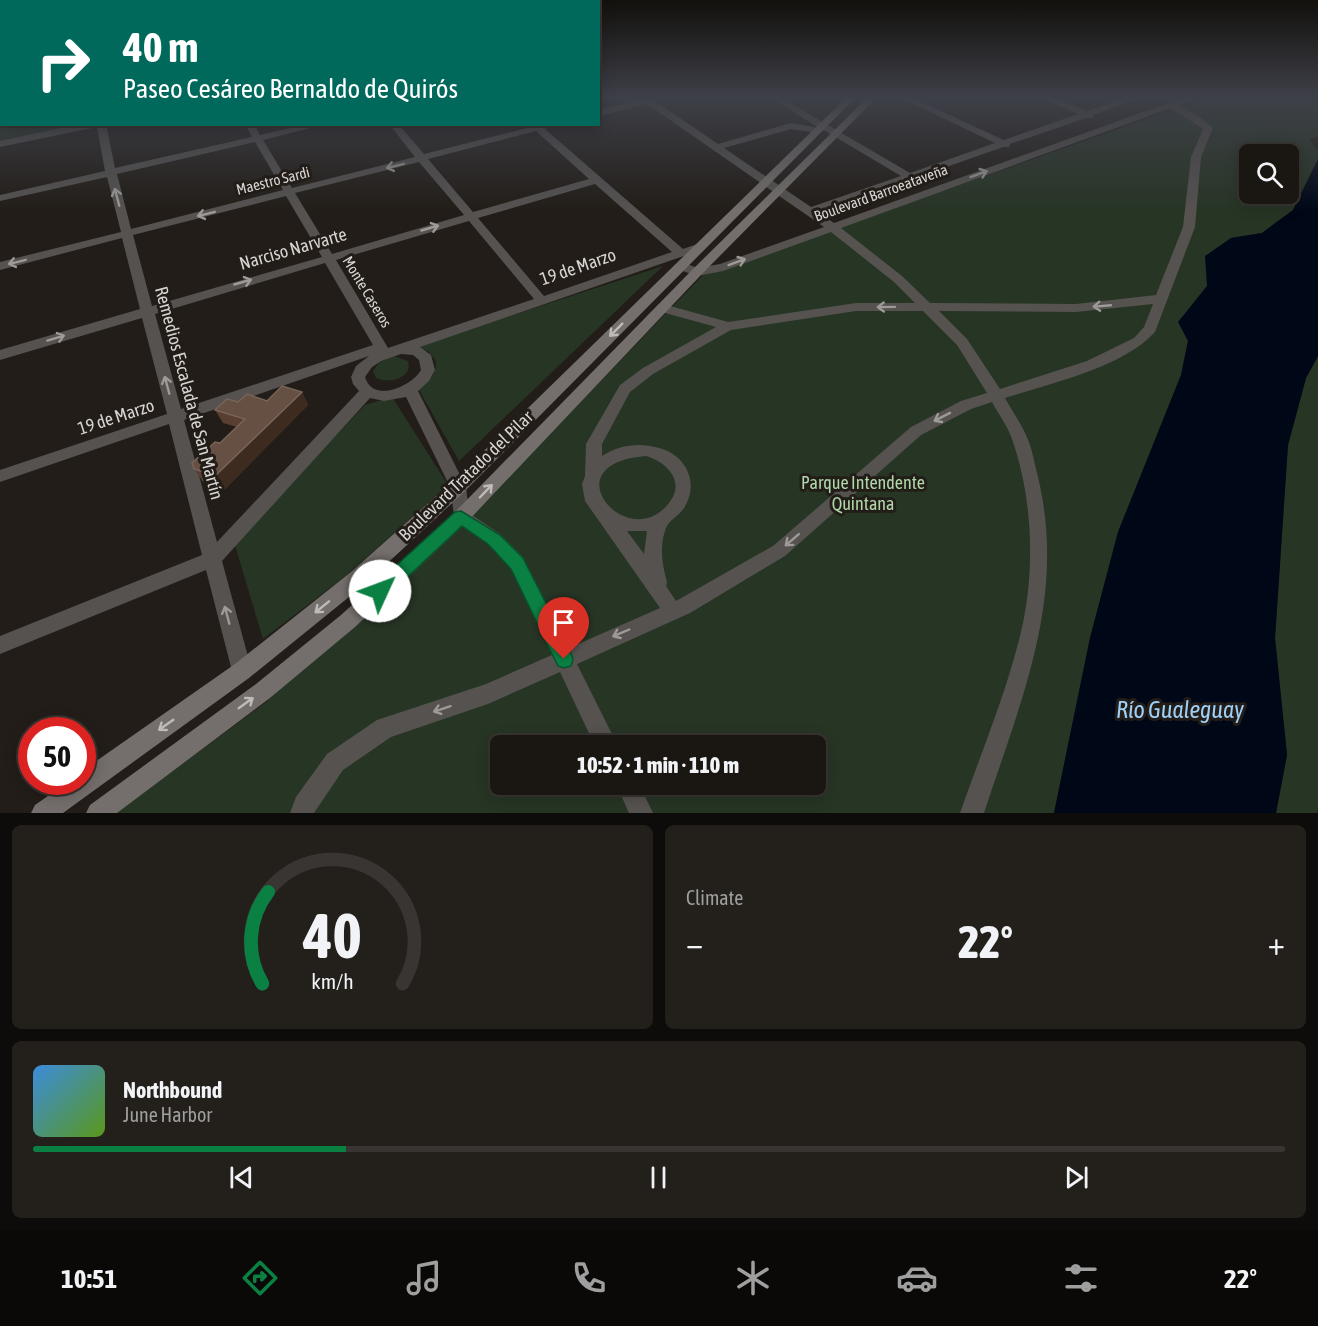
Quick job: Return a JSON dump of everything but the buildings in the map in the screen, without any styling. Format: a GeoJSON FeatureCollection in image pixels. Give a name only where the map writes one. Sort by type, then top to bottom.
{"type":"FeatureCollection","features":[{"type":"Feature","properties":{"kind":"main road","name":"Boulevard Tratado del Pilar"},"geometry":{"type":"LineString","coordinates":[[42,813],[242,671],[358,578],[458,487],[686,264],[750,218],[773,185],[820,135]]}},
{"type":"Feature","properties":{"kind":"main road","name":"Boulevard Tratado del Pilar"},"geometry":{"type":"LineString","coordinates":[[98,813],[263,691],[348,621],[461,517],[663,308],[686,264],[700,247],[733,214],[773,185]]}},
{"type":"Feature","properties":{"kind":"main road"},"geometry":{"type":"LineString","coordinates":[[733,214],[750,218]]}},
{"type":"Feature","properties":{"kind":"main road"},"geometry":{"type":"LineString","coordinates":[[645,302],[663,308]]}},
{"type":"Feature","properties":{"kind":"street"},"geometry":{"type":"LineString","coordinates":[[0,144],[43,135]]}},
{"type":"Feature","properties":{"kind":"street","name":"Remedios Escalada de San Martín"},"geometry":{"type":"LineString","coordinates":[[103,135],[111,173],[242,671]]}},
{"type":"Feature","properties":{"kind":"street","name":"Monte Caseros"},"geometry":{"type":"LineString","coordinates":[[254,135],[382,350]]}},
{"type":"Feature","properties":{"kind":"street"},"geometry":{"type":"LineString","coordinates":[[0,198],[278,135]]}},
{"type":"Feature","properties":{"kind":"street"},"geometry":{"type":"LineString","coordinates":[[402,135],[542,301]]}},
{"type":"Feature","properties":{"kind":"street","name":"Maestro Sardi"},"geometry":{"type":"LineString","coordinates":[[0,266],[422,159],[507,135]]}},
{"type":"Feature","properties":{"kind":"street"},"geometry":{"type":"LineString","coordinates":[[544,135],[686,264]]}},
{"type":"Feature","properties":{"kind":"street"},"geometry":{"type":"LineString","coordinates":[[700,135],[810,211],[898,279],[962,342],[996,394],[1021,441],[1037,510],[1038,572],[1033,621],[1021,668],[972,813]]}},
{"type":"Feature","properties":{"kind":"street"},"geometry":{"type":"LineString","coordinates":[[718,147],[759,135]]}},
{"type":"Feature","properties":{"kind":"street"},"geometry":{"type":"LineString","coordinates":[[834,135],[933,190]]}},
{"type":"Feature","properties":{"kind":"street"},"geometry":{"type":"LineString","coordinates":[[984,135],[1028,156]]}},
{"type":"Feature","properties":{"kind":"street"},"geometry":{"type":"LineString","coordinates":[[810,211],[1028,135]]}},
{"type":"Feature","properties":{"kind":"street","name":"Boulevard Barroeataveña"},"geometry":{"type":"LineString","coordinates":[[686,264],[723,267],[1085,135]]}},
{"type":"Feature","properties":{"kind":"street"},"geometry":{"type":"LineString","coordinates":[[302,813],[304,805],[335,762],[385,728],[488,694],[673,612],[779,551],[916,431],[942,416],[996,394],[1092,364],[1139,341],[1150,329],[1190,227],[1196,157],[1205,135]]}},
{"type":"Feature","properties":{"kind":"street","name":"Narciso Narvarte"},"geometry":{"type":"LineString","coordinates":[[0,355],[596,180]]}},
{"type":"Feature","properties":{"kind":"street","name":"19 de Marzo"},"geometry":{"type":"LineString","coordinates":[[401,349],[542,301],[686,264]]}},
{"type":"Feature","properties":{"kind":"street"},"geometry":{"type":"LineString","coordinates":[[673,612],[609,519],[598,510],[591,499],[589,487],[593,475],[594,444],[603,425],[625,389],[648,371],[728,326],[856,307],[926,306],[1013,310],[1076,308],[1160,300]]}},
{"type":"Feature","properties":{"kind":"street"},"geometry":{"type":"LineString","coordinates":[[663,308],[728,326]]}},
{"type":"Feature","properties":{"kind":"street"},"geometry":{"type":"LineString","coordinates":[[401,349],[417,351],[428,362],[428,370],[424,378],[410,389],[390,395],[368,391],[362,386],[359,379],[366,363],[382,350],[401,349]]}},
{"type":"Feature","properties":{"kind":"street","name":"19 de Marzo"},"geometry":{"type":"LineString","coordinates":[[0,476],[382,350]]}},
{"type":"Feature","properties":{"kind":"street"},"geometry":{"type":"LineString","coordinates":[[410,389],[458,487],[461,517],[494,539],[517,564],[602,735]]}},
{"type":"Feature","properties":{"kind":"street"},"geometry":{"type":"LineString","coordinates":[[0,645],[212,559],[368,391]]}},
{"type":"Feature","properties":{"kind":"street"},"geometry":{"type":"LineString","coordinates":[[603,425],[608,441],[616,449],[655,453],[667,458],[677,466],[684,489],[681,501],[673,511],[661,519],[634,525],[609,519]]}},
{"type":"Feature","properties":{"kind":"street"},"geometry":{"type":"LineString","coordinates":[[593,475],[606,460],[626,451]]}},
{"type":"Feature","properties":{"kind":"street"},"geometry":{"type":"LineString","coordinates":[[661,519],[653,534],[651,557],[661,594]]}},
{"type":"Feature","properties":{"kind":"street"},"geometry":{"type":"LineString","coordinates":[[632,795],[641,813]]}},
{"type":"Feature","properties":{"kind":"green space"},"geometry":{"type":"Polygon","coordinates":[[[0,135],[45,135],[0,144],[0,135]]]}},
{"type":"Feature","properties":{"kind":"green space","name":"Parque Intendente Quintana"},"geometry":{"type":"Polygon","coordinates":[[[1102,135],[1318,135],[1309,140],[1318,150],[1318,159],[1299,198],[1299,144],[1239,144],[1239,204],[1296,204],[1293,210],[1262,233],[1231,238],[1207,286],[1179,322],[1188,341],[1181,375],[1118,532],[1090,638],[1054,813],[115,813],[265,703],[475,511],[703,275],[1102,135]]]}},
{"type":"Feature","properties":{"kind":"green space"},"geometry":{"type":"Polygon","coordinates":[[[663,266],[459,461],[418,388],[433,374],[436,361],[428,351],[415,347],[663,266]]]}},
{"type":"Feature","properties":{"kind":"green space"},"geometry":{"type":"Polygon","coordinates":[[[394,356],[408,361],[407,372],[393,380],[376,378],[373,371],[381,360],[394,356]]]}},
{"type":"Feature","properties":{"kind":"green space"},"geometry":{"type":"Polygon","coordinates":[[[1318,356],[1318,813],[1276,813],[1287,755],[1275,638],[1288,445],[1306,378],[1318,356]]]}},
{"type":"Feature","properties":{"kind":"green space"},"geometry":{"type":"Polygon","coordinates":[[[392,397],[448,485],[347,575],[263,639],[234,542],[365,405],[392,397]]]}},
{"type":"Feature","properties":{"kind":"water","name":"Río Gualeguay"},"geometry":{"type":"Polygon","coordinates":[[[1318,159],[1318,356],[1306,378],[1288,445],[1275,638],[1287,755],[1276,813],[1054,813],[1090,638],[1118,532],[1181,375],[1188,341],[1178,322],[1207,286],[1205,256],[1231,238],[1262,233],[1293,210],[1296,204],[1299,204],[1299,198],[1318,159]]]}},
{"type":"Feature","properties":{"kind":"route"},"geometry":{"type":"LineString","coordinates":[[380,591],[461,517],[494,539],[517,564],[564,659]]}}]}
